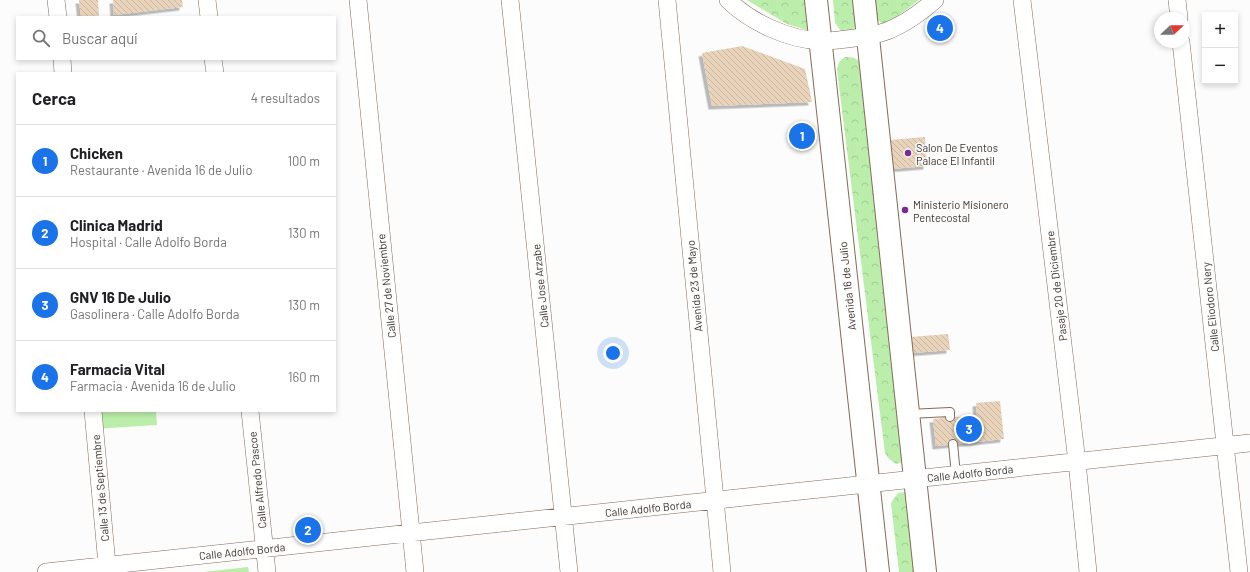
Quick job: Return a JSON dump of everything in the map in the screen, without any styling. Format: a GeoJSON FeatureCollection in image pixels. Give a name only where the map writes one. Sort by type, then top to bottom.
{"type":"FeatureCollection","features":[{"type":"Feature","properties":{"kind":"main road","name":"Avenida 16 de Julio"},"geometry":{"type":"LineString","coordinates":[[816,0],[878,572]]}},
{"type":"Feature","properties":{"kind":"main road"},"geometry":{"type":"LineString","coordinates":[[864,0],[925,572]]}},
{"type":"Feature","properties":{"kind":"street"},"geometry":{"type":"LineString","coordinates":[[56,0],[58,16]]}},
{"type":"Feature","properties":{"kind":"street"},"geometry":{"type":"LineString","coordinates":[[207,0],[209,16]]}},
{"type":"Feature","properties":{"kind":"street","name":"Calle 27 de Noviembre"},"geometry":{"type":"LineString","coordinates":[[358,0],[415,572]]}},
{"type":"Feature","properties":{"kind":"street","name":"Calle Jose Arzabe"},"geometry":{"type":"LineString","coordinates":[[510,0],[569,572]]}},
{"type":"Feature","properties":{"kind":"street","name":"Avenida 23 de Mayo"},"geometry":{"type":"LineString","coordinates":[[667,0],[722,572]]}},
{"type":"Feature","properties":{"kind":"street"},"geometry":{"type":"LineString","coordinates":[[728,0],[759,23],[791,36],[821,41],[868,36],[887,31],[921,12],[935,0]]}},
{"type":"Feature","properties":{"kind":"street","name":"Pasaje 20 de Diciembre"},"geometry":{"type":"LineString","coordinates":[[1022,0],[1077,462],[1088,572]]}},
{"type":"Feature","properties":{"kind":"street"},"geometry":{"type":"LineString","coordinates":[[1177,0],[1178,12]]}},
{"type":"Feature","properties":{"kind":"street","name":"Calle Eliodoro Nery"},"geometry":{"type":"LineString","coordinates":[[1182,48],[1239,572]]}},
{"type":"Feature","properties":{"kind":"street"},"geometry":{"type":"LineString","coordinates":[[62,60],[63,72]]}},
{"type":"Feature","properties":{"kind":"street"},"geometry":{"type":"LineString","coordinates":[[213,60],[214,72]]}},
{"type":"Feature","properties":{"kind":"street","name":"Calle 13 de Septiembre"},"geometry":{"type":"LineString","coordinates":[[93,412],[107,566]]}},
{"type":"Feature","properties":{"kind":"street","name":"Calle Alfredo Pascoe"},"geometry":{"type":"LineString","coordinates":[[250,412],[267,572]]}},
{"type":"Feature","properties":{"kind":"street","name":"Calle Adolfo Borda"},"geometry":{"type":"LineString","coordinates":[[46,572],[1250,444]]}},
{"type":"Feature","properties":{"kind":"lane"},"geometry":{"type":"LineString","coordinates":[[908,414],[950,412],[950,418]]}},
{"type":"Feature","properties":{"kind":"lane"},"geometry":{"type":"LineString","coordinates":[[953,444],[956,475]]}},
{"type":"Feature","properties":{"kind":"green space"},"geometry":{"type":"Polygon","coordinates":[[[747,0],[809,0],[812,25],[807,30],[787,24],[747,0]]]}},
{"type":"Feature","properties":{"kind":"green space"},"geometry":{"type":"Polygon","coordinates":[[[833,0],[855,0],[858,20],[855,28],[848,32],[841,31],[835,23],[833,0]]]}},
{"type":"Feature","properties":{"kind":"green space"},"geometry":{"type":"Polygon","coordinates":[[[874,0],[919,0],[894,19],[884,24],[877,20],[874,0]]]}},
{"type":"Feature","properties":{"kind":"green space"},"geometry":{"type":"Polygon","coordinates":[[[845,57],[856,59],[864,68],[903,462],[896,464],[889,459],[885,453],[837,70],[839,62],[845,57]]]}},
{"type":"Feature","properties":{"kind":"green space"},"geometry":{"type":"Polygon","coordinates":[[[92,412],[156,412],[157,425],[94,429],[92,412]]]}},
{"type":"Feature","properties":{"kind":"green space"},"geometry":{"type":"Polygon","coordinates":[[[907,492],[922,572],[899,572],[891,503],[898,493],[907,492]]]}},
{"type":"Feature","properties":{"kind":"green space"},"geometry":{"type":"Polygon","coordinates":[[[248,567],[249,572],[203,572],[248,567]]]}},
{"type":"Feature","properties":{"kind":"building"},"geometry":{"type":"Polygon","coordinates":[[[79,0],[98,0],[99,16],[81,16],[79,0]]]}},
{"type":"Feature","properties":{"kind":"building"},"geometry":{"type":"Polygon","coordinates":[[[113,0],[182,0],[183,7],[114,15],[113,0]]]}},
{"type":"Feature","properties":{"kind":"building"},"geometry":{"type":"Polygon","coordinates":[[[742,46],[805,69],[812,102],[712,106],[702,53],[742,46]]]}},
{"type":"Feature","properties":{"kind":"building","name":"Salon De Eventos Palace El Infantil"},"geometry":{"type":"Polygon","coordinates":[[[925,137],[927,166],[891,169],[889,140],[925,137]]]}},
{"type":"Feature","properties":{"kind":"building"},"geometry":{"type":"Polygon","coordinates":[[[948,334],[950,350],[912,353],[911,337],[948,334]]]}},
{"type":"Feature","properties":{"kind":"building"},"geometry":{"type":"Polygon","coordinates":[[[1000,401],[1004,439],[936,446],[933,419],[977,415],[976,403],[1000,401]]]}},
{"type":"Feature","properties":{"kind":"place","name":"Farmacia Vital"},"geometry":{"type":"Point","coordinates":[940,28]}},
{"type":"Feature","properties":{"kind":"place","name":"Chicken"},"geometry":{"type":"Point","coordinates":[802,136]}},
{"type":"Feature","properties":{"kind":"place","name":"Salon De Eventos Palace El Infantil"},"geometry":{"type":"Point","coordinates":[908,153]}},
{"type":"Feature","properties":{"kind":"place","name":"Ministerio Misionero Pentecostal"},"geometry":{"type":"Point","coordinates":[905,210]}},
{"type":"Feature","properties":{"kind":"place","name":"GNV 16 De Julio"},"geometry":{"type":"Point","coordinates":[969,429]}},
{"type":"Feature","properties":{"kind":"place","name":"Clinica Madrid"},"geometry":{"type":"Point","coordinates":[308,530]}}]}
